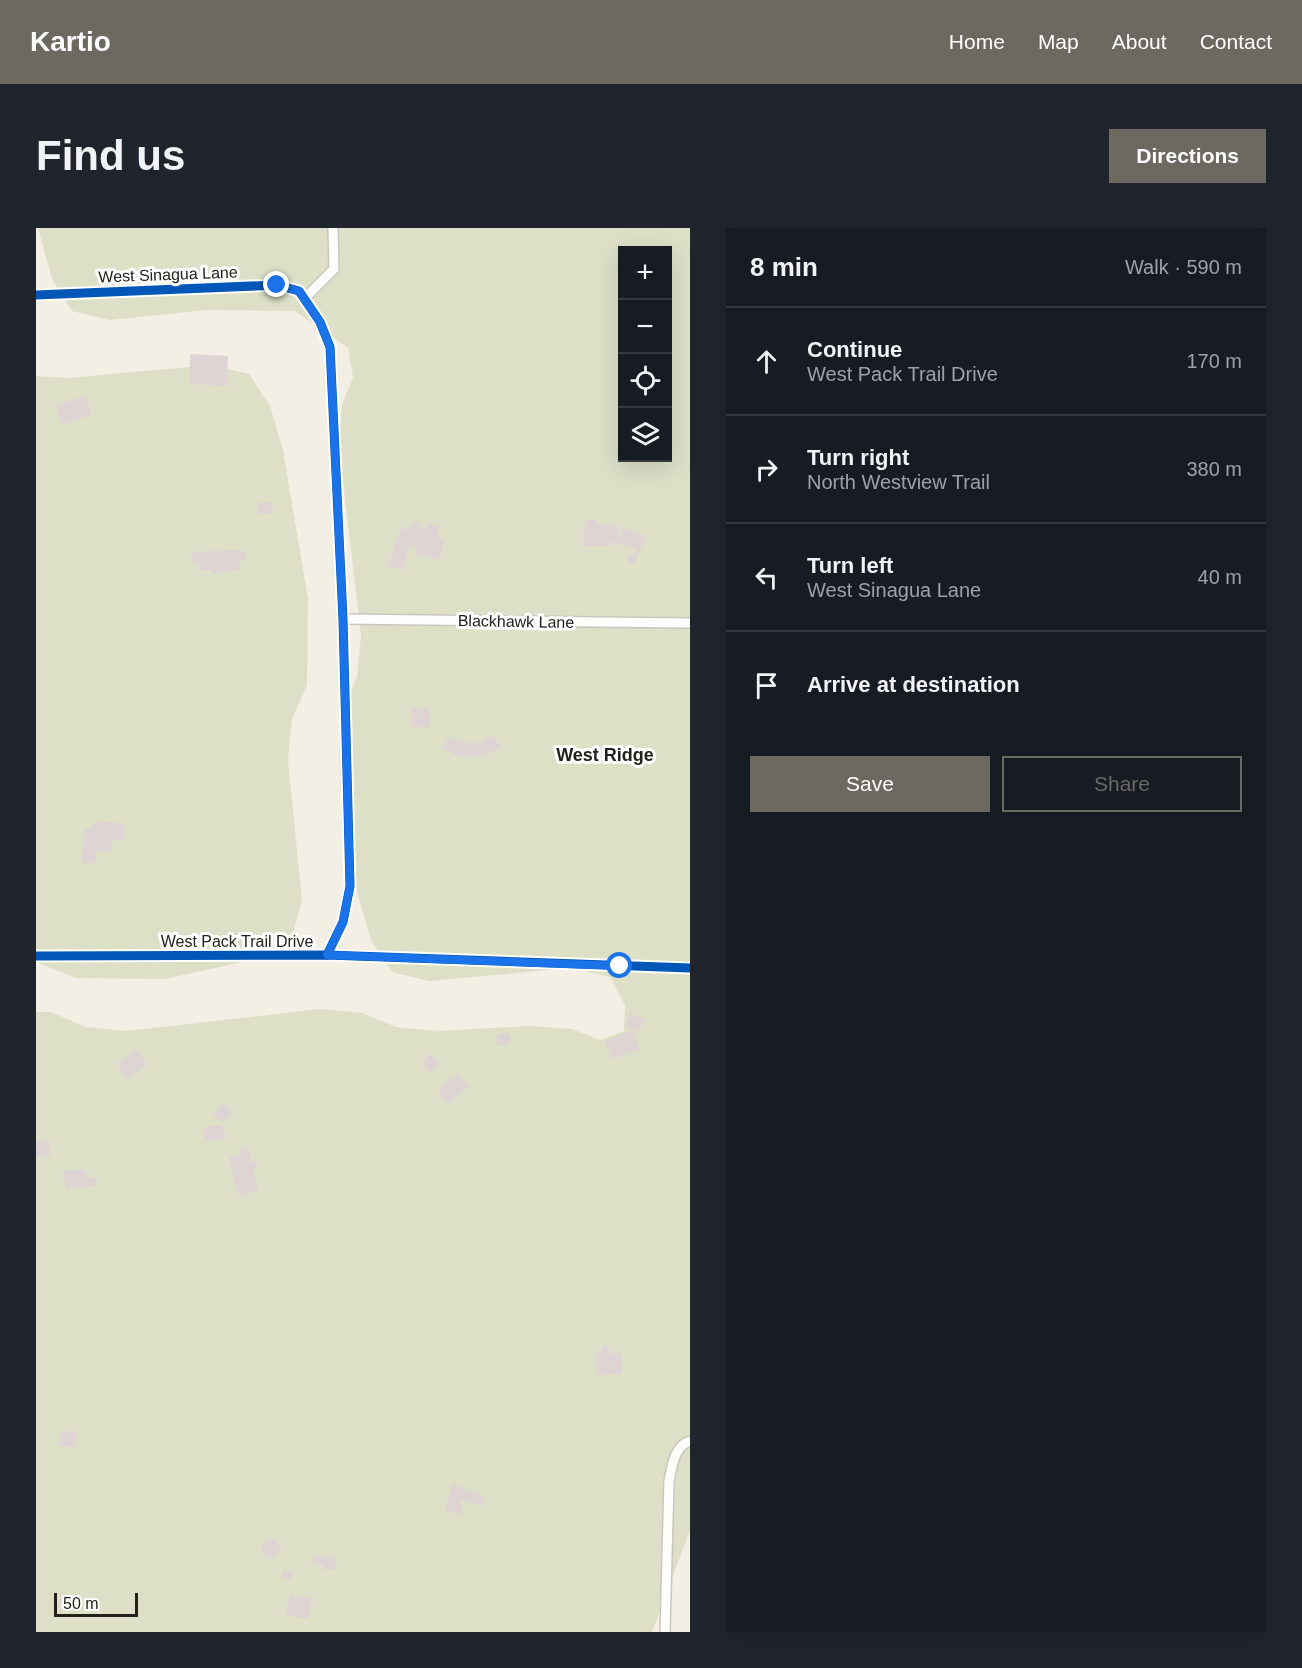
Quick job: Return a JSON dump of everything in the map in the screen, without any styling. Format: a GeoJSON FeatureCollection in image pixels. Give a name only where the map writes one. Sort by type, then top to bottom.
{"type":"FeatureCollection","features":[{"type":"Feature","properties":{"kind":"street"},"geometry":{"type":"LineString","coordinates":[[304,299],[334,269],[333,228]]}},
{"type":"Feature","properties":{"kind":"street","name":"West Sinagua Lane"},"geometry":{"type":"LineString","coordinates":[[36,295],[277,285],[299,291],[320,322],[330,347],[343,620],[350,886],[343,922],[327,955]]}},
{"type":"Feature","properties":{"kind":"street","name":"Blackhawk Lane"},"geometry":{"type":"LineString","coordinates":[[343,620],[690,623]]}},
{"type":"Feature","properties":{"kind":"street","name":"West Pack Trail Drive"},"geometry":{"type":"LineString","coordinates":[[36,956],[327,955],[690,968]]}},
{"type":"Feature","properties":{"kind":"street"},"geometry":{"type":"LineString","coordinates":[[665,1632],[669,1481],[673,1460],[684,1443],[690,1441]]}},
{"type":"Feature","properties":{"kind":"green space"},"geometry":{"type":"Polygon","coordinates":[[[38,228],[690,228],[690,1530],[652,1632],[36,1632],[36,1012],[51,1012],[85,1027],[127,1031],[320,1009],[362,1013],[396,1027],[438,1031],[530,1026],[572,1029],[600,1040],[624,1031],[625,1005],[610,977],[572,968],[429,981],[392,972],[371,940],[358,896],[341,797],[339,752],[342,710],[357,677],[361,636],[339,446],[342,405],[353,377],[348,348],[295,311],[207,310],[110,320],[72,311],[52,279],[38,228]]]}},
{"type":"Feature","properties":{"kind":"green space"},"geometry":{"type":"Polygon","coordinates":[[[211,365],[249,374],[270,406],[283,450],[308,599],[307,685],[292,719],[288,760],[302,900],[292,937],[260,958],[165,979],[76,978],[36,962],[36,376],[68,378],[211,365]]]}},
{"type":"Feature","properties":{"kind":"building"},"geometry":{"type":"Polygon","coordinates":[[[190,354],[228,356],[227,386],[189,384],[190,354]]]}},
{"type":"Feature","properties":{"kind":"building"},"geometry":{"type":"Polygon","coordinates":[[[85,396],[91,415],[62,425],[55,405],[85,396]]]}},
{"type":"Feature","properties":{"kind":"building"},"geometry":{"type":"Polygon","coordinates":[[[272,502],[273,513],[258,514],[257,503],[272,502]]]}},
{"type":"Feature","properties":{"kind":"building"},"geometry":{"type":"Polygon","coordinates":[[[588,520],[597,520],[597,524],[619,526],[619,539],[624,528],[646,536],[634,564],[628,562],[628,555],[635,555],[635,549],[618,542],[612,542],[611,546],[584,546],[584,528],[588,520]]]}},
{"type":"Feature","properties":{"kind":"building"},"geometry":{"type":"Polygon","coordinates":[[[413,521],[421,523],[420,529],[426,531],[428,523],[440,527],[437,538],[444,540],[438,560],[415,553],[417,547],[410,545],[402,570],[388,566],[401,528],[410,531],[413,521]]]}},
{"type":"Feature","properties":{"kind":"building"},"geometry":{"type":"Polygon","coordinates":[[[239,550],[246,553],[246,560],[239,560],[240,569],[212,574],[212,570],[200,571],[200,564],[193,565],[192,552],[239,550]]]}},
{"type":"Feature","properties":{"kind":"building"},"geometry":{"type":"Polygon","coordinates":[[[412,708],[429,708],[430,727],[412,727],[412,708]]]}},
{"type":"Feature","properties":{"kind":"building"},"geometry":{"type":"Polygon","coordinates":[[[493,735],[500,747],[484,756],[459,757],[443,748],[449,736],[462,743],[481,743],[493,735]]]}},
{"type":"Feature","properties":{"kind":"building"},"geometry":{"type":"Polygon","coordinates":[[[97,821],[124,824],[124,840],[112,840],[112,852],[96,852],[96,863],[81,863],[85,829],[91,829],[91,824],[97,824],[97,821]]]}},
{"type":"Feature","properties":{"kind":"building"},"geometry":{"type":"Polygon","coordinates":[[[630,1013],[644,1019],[639,1032],[625,1026],[630,1013]]]}},
{"type":"Feature","properties":{"kind":"building"},"geometry":{"type":"Polygon","coordinates":[[[632,1030],[640,1049],[612,1059],[605,1041],[632,1030]]]}},
{"type":"Feature","properties":{"kind":"building"},"geometry":{"type":"Polygon","coordinates":[[[510,1033],[510,1045],[497,1046],[497,1034],[510,1033]]]}},
{"type":"Feature","properties":{"kind":"building"},"geometry":{"type":"Polygon","coordinates":[[[137,1050],[147,1065],[127,1079],[117,1063],[137,1050]]]}},
{"type":"Feature","properties":{"kind":"building"},"geometry":{"type":"Polygon","coordinates":[[[429,1054],[439,1062],[431,1073],[421,1065],[429,1054]]]}},
{"type":"Feature","properties":{"kind":"building"},"geometry":{"type":"Polygon","coordinates":[[[458,1075],[469,1086],[448,1103],[438,1091],[449,1078],[451,1080],[458,1075]]]}},
{"type":"Feature","properties":{"kind":"building"},"geometry":{"type":"Polygon","coordinates":[[[223,1103],[233,1112],[223,1123],[213,1114],[223,1103]]]}},
{"type":"Feature","properties":{"kind":"building"},"geometry":{"type":"Polygon","coordinates":[[[223,1124],[226,1138],[206,1142],[203,1128],[223,1124]]]}},
{"type":"Feature","properties":{"kind":"building"},"geometry":{"type":"Polygon","coordinates":[[[49,1140],[50,1156],[36,1157],[36,1141],[49,1140]]]}},
{"type":"Feature","properties":{"kind":"building"},"geometry":{"type":"Polygon","coordinates":[[[248,1147],[251,1162],[256,1161],[258,1167],[253,1169],[258,1191],[239,1196],[229,1157],[240,1154],[239,1149],[248,1147]]]}},
{"type":"Feature","properties":{"kind":"building"},"geometry":{"type":"Polygon","coordinates":[[[81,1169],[85,1172],[86,1179],[96,1177],[97,1185],[66,1190],[63,1171],[81,1169]]]}},
{"type":"Feature","properties":{"kind":"building"},"geometry":{"type":"Polygon","coordinates":[[[602,1346],[609,1346],[609,1353],[621,1353],[622,1374],[597,1375],[596,1353],[602,1353],[602,1346]]]}},
{"type":"Feature","properties":{"kind":"building"},"geometry":{"type":"Polygon","coordinates":[[[61,1431],[77,1432],[76,1447],[60,1446],[61,1431]]]}},
{"type":"Feature","properties":{"kind":"building"},"geometry":{"type":"Polygon","coordinates":[[[453,1484],[484,1497],[481,1506],[460,1499],[458,1504],[463,1506],[461,1515],[445,1510],[453,1484]]]}},
{"type":"Feature","properties":{"kind":"building"},"geometry":{"type":"Polygon","coordinates":[[[267,1540],[275,1540],[280,1545],[278,1556],[267,1558],[262,1553],[262,1545],[267,1540]]]}},
{"type":"Feature","properties":{"kind":"building"},"geometry":{"type":"Polygon","coordinates":[[[314,1556],[334,1557],[336,1569],[325,1570],[322,1565],[312,1564],[314,1556]]]}},
{"type":"Feature","properties":{"kind":"building"},"geometry":{"type":"Polygon","coordinates":[[[284,1570],[292,1573],[290,1580],[281,1577],[284,1570]]]}},
{"type":"Feature","properties":{"kind":"building"},"geometry":{"type":"Polygon","coordinates":[[[290,1594],[312,1598],[308,1619],[286,1615],[290,1594]]]}},
{"type":"Feature","properties":{"kind":"cycle path"},"geometry":{"type":"LineString","coordinates":[[36,295],[277,285],[299,291],[320,322],[330,347],[343,619],[350,886],[343,922],[327,955]]}},
{"type":"Feature","properties":{"kind":"cycle path"},"geometry":{"type":"LineString","coordinates":[[36,956],[327,955],[690,968]]}},
{"type":"Feature","properties":{"kind":"district","name":"West Ridge"},"geometry":{"type":"Point","coordinates":[605,755]}},
{"type":"Feature","properties":{"kind":"route"},"geometry":{"type":"LineString","coordinates":[[277,285],[299,291],[320,322],[330,347],[343,620],[350,886],[343,922],[327,955],[620,966]]}}]}
